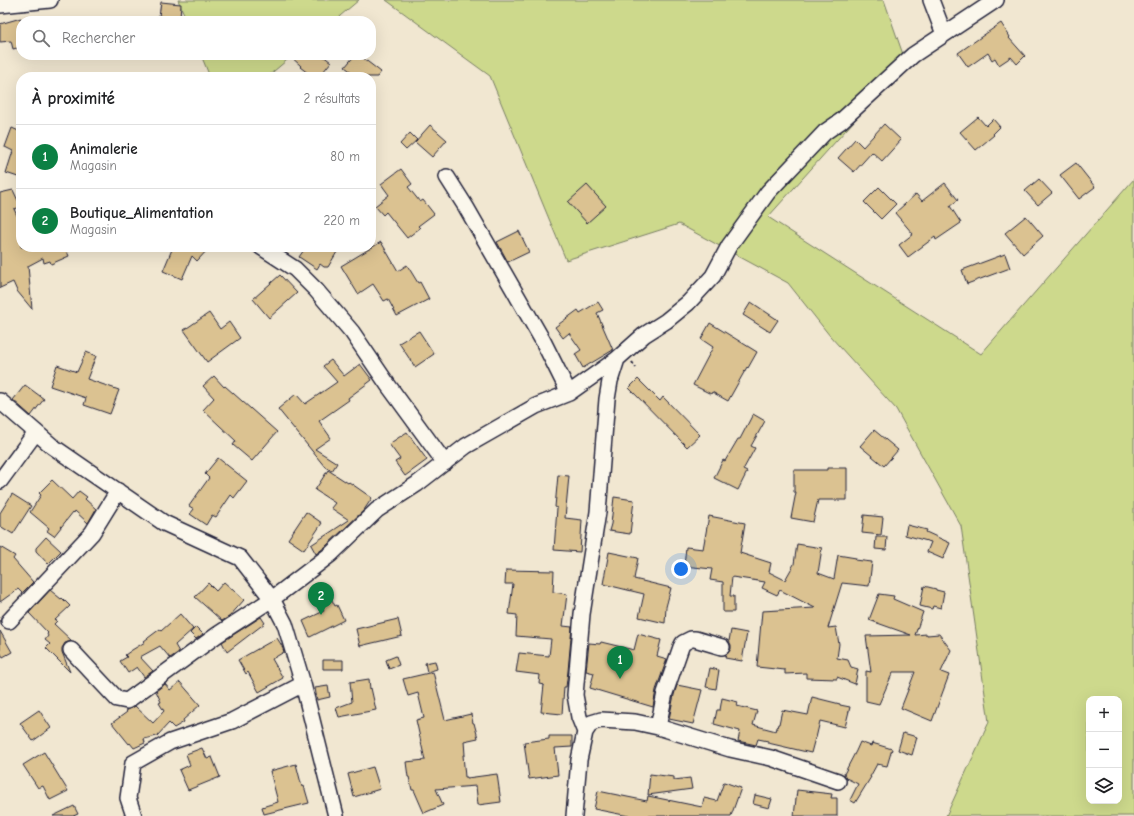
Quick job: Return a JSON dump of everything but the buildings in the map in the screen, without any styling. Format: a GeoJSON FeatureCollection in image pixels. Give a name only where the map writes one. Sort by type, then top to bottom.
{"type":"FeatureCollection","features":[{"type":"Feature","properties":{"kind":"street"},"geometry":{"type":"LineString","coordinates":[[0,5],[50,0]]}},
{"type":"Feature","properties":{"kind":"street"},"geometry":{"type":"LineString","coordinates":[[930,0],[944,34]]}},
{"type":"Feature","properties":{"kind":"street"},"geometry":{"type":"LineString","coordinates":[[71,650],[117,699],[126,701],[222,632],[272,599],[331,554],[377,510],[445,463],[466,446],[536,406],[569,393],[617,359],[644,335],[666,321],[688,303],[713,276],[729,246],[768,192],[825,132],[841,121],[913,55],[996,0]]}},
{"type":"Feature","properties":{"kind":"street"},"geometry":{"type":"LineString","coordinates":[[447,177],[466,207],[543,341],[569,393]]}},
{"type":"Feature","properties":{"kind":"street"},"geometry":{"type":"LineString","coordinates":[[270,252],[295,269],[352,332],[388,385],[445,463]]}},
{"type":"Feature","properties":{"kind":"street"},"geometry":{"type":"LineString","coordinates":[[585,732],[579,717],[575,695],[578,653],[582,614],[598,512],[607,399],[610,381],[617,359]]}},
{"type":"Feature","properties":{"kind":"street"},"geometry":{"type":"LineString","coordinates":[[0,401],[52,446],[164,523],[240,558],[272,599],[285,624],[303,684],[336,816]]}},
{"type":"Feature","properties":{"kind":"street"},"geometry":{"type":"LineString","coordinates":[[0,482],[36,432]]}},
{"type":"Feature","properties":{"kind":"street"},"geometry":{"type":"LineString","coordinates":[[9,621],[92,533],[118,491]]}},
{"type":"Feature","properties":{"kind":"street"},"geometry":{"type":"LineString","coordinates":[[658,727],[665,693],[683,643],[691,639],[695,639],[722,647]]}},
{"type":"Feature","properties":{"kind":"street"},"geometry":{"type":"LineString","coordinates":[[134,816],[128,798],[133,763],[170,742],[232,721],[303,684]]}},
{"type":"Feature","properties":{"kind":"street"},"geometry":{"type":"LineString","coordinates":[[574,816],[580,760],[585,732],[591,724],[601,720],[635,722],[658,727],[730,749],[771,758],[838,781]]}},
{"type":"Feature","properties":{"kind":"green space"},"geometry":{"type":"Polygon","coordinates":[[[178,0],[359,0],[340,16],[185,16],[178,0]]]}},
{"type":"Feature","properties":{"kind":"green space"},"geometry":{"type":"Polygon","coordinates":[[[386,0],[884,0],[906,63],[768,217],[981,354],[1134,179],[1134,816],[946,816],[989,722],[961,526],[896,409],[830,336],[788,283],[679,224],[566,260],[490,76],[386,0]]]}},
{"type":"Feature","properties":{"kind":"green space"},"geometry":{"type":"Polygon","coordinates":[[[203,60],[287,60],[273,72],[208,72],[203,60]]]}},
{"type":"Feature","properties":{"kind":"place","name":"Boutique_Alimentation"},"geometry":{"type":"Point","coordinates":[321,615]}},
{"type":"Feature","properties":{"kind":"place","name":"Animalerie"},"geometry":{"type":"Point","coordinates":[620,679]}}]}
